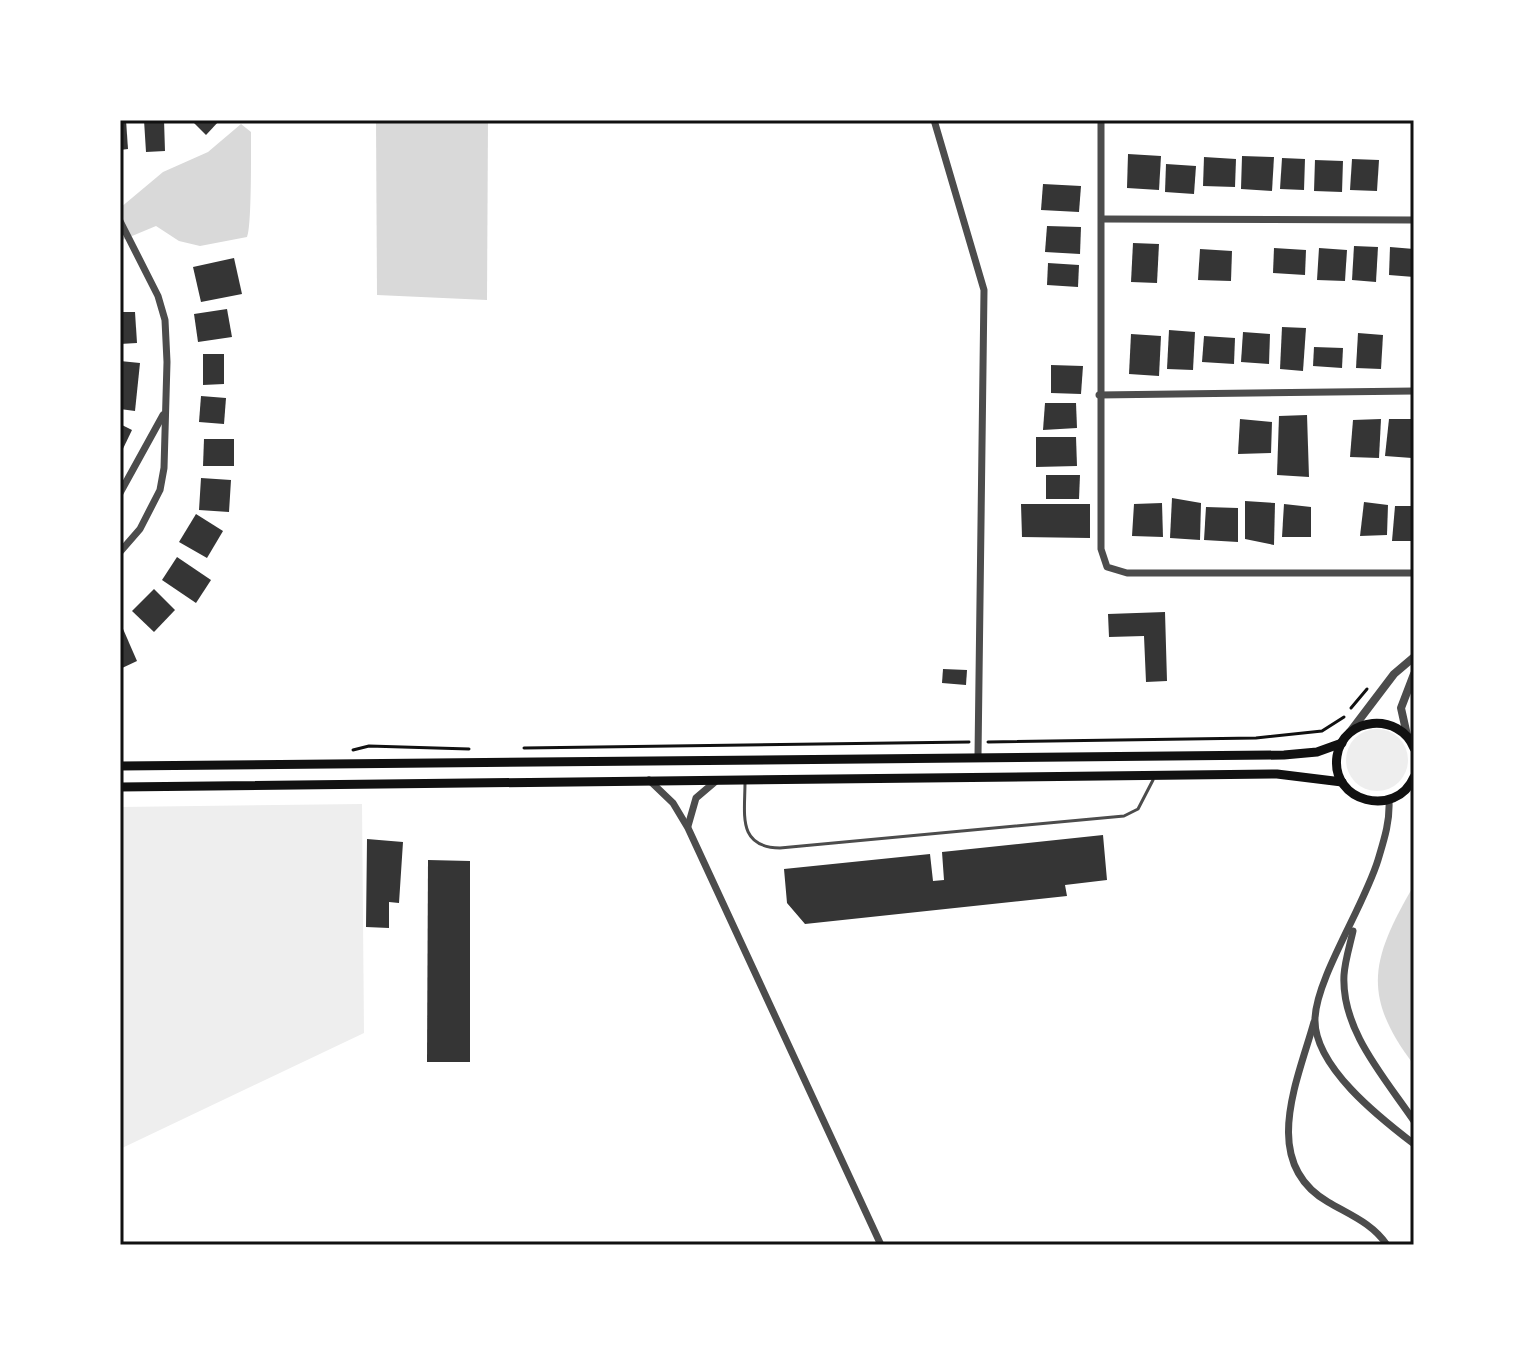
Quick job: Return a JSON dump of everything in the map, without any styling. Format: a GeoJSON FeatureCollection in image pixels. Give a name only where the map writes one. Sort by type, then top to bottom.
{"type":"FeatureCollection","features":[{"type":"Feature","properties":{"kind":"main road"},"geometry":{"type":"LineString","coordinates":[[1342,782],[1337,755],[1349,733],[1360,726],[1385,723],[1412,743]]}},
{"type":"Feature","properties":{"kind":"main road"},"geometry":{"type":"LineString","coordinates":[[120,766],[1284,755],[1317,752],[1342,743]]}},
{"type":"Feature","properties":{"kind":"main road"},"geometry":{"type":"LineString","coordinates":[[120,787],[1277,774],[1342,782],[1362,800],[1389,801],[1413,781]]}},
{"type":"Feature","properties":{"kind":"street"},"geometry":{"type":"LineString","coordinates":[[934,120],[984,290],[978,756]]}},
{"type":"Feature","properties":{"kind":"street"},"geometry":{"type":"LineString","coordinates":[[1101,120],[1101,549],[1107,567],[1127,573],[1414,573]]}},
{"type":"Feature","properties":{"kind":"street"},"geometry":{"type":"LineString","coordinates":[[1102,219],[1414,220]]}},
{"type":"Feature","properties":{"kind":"street"},"geometry":{"type":"LineString","coordinates":[[120,221],[137,248],[165,320],[164,468],[160,490],[140,529],[120,551]]}},
{"type":"Feature","properties":{"kind":"street"},"geometry":{"type":"LineString","coordinates":[[1099,395],[1414,391]]}},
{"type":"Feature","properties":{"kind":"street"},"geometry":{"type":"LineString","coordinates":[[120,493],[163,413]]}},
{"type":"Feature","properties":{"kind":"street"},"geometry":{"type":"LineString","coordinates":[[1349,733],[1394,674],[1414,657]]}},
{"type":"Feature","properties":{"kind":"street"},"geometry":{"type":"LineString","coordinates":[[1412,743],[1401,708],[1414,674]]}},
{"type":"Feature","properties":{"kind":"street"},"geometry":{"type":"LineString","coordinates":[[688,828],[696,798],[719,778]]}},
{"type":"Feature","properties":{"kind":"street"},"geometry":{"type":"LineString","coordinates":[[649,780],[673,803],[688,828],[881,1245]]}},
{"type":"Feature","properties":{"kind":"street"},"geometry":{"type":"LineString","coordinates":[[1387,1245],[1380,1234],[1350,1212],[1326,1201],[1303,1180],[1288,1154],[1288,1117],[1319,998],[1369,889],[1390,819],[1389,801]]}},
{"type":"Feature","properties":{"kind":"street"},"geometry":{"type":"LineString","coordinates":[[1355,919],[1344,975],[1348,1007],[1361,1041],[1414,1121]]}},
{"type":"Feature","properties":{"kind":"street"},"geometry":{"type":"LineString","coordinates":[[1315,1019],[1320,1043],[1337,1071],[1373,1112],[1414,1144]]}},
{"type":"Feature","properties":{"kind":"lane"},"geometry":{"type":"LineString","coordinates":[[745,778],[745,818],[752,839],[759,846],[780,848],[1124,816],[1138,809],[1155,775]]}},
{"type":"Feature","properties":{"kind":"path"},"geometry":{"type":"LineString","coordinates":[[516,748],[1256,738],[1322,731],[1344,717],[1360,695],[1374,686]]}},
{"type":"Feature","properties":{"kind":"path"},"geometry":{"type":"LineString","coordinates":[[345,751],[369,746],[468,749]]}},
{"type":"Feature","properties":{"kind":"shaded area"},"geometry":{"type":"Polygon","coordinates":[[[376,120],[488,120],[487,300],[377,295],[376,120]]]}},
{"type":"Feature","properties":{"kind":"shaded area"},"geometry":{"type":"Polygon","coordinates":[[[241,124],[251,132],[247,237],[200,246],[179,241],[156,226],[120,241],[120,208],[163,172],[208,152],[241,124]]]}},
{"type":"Feature","properties":{"kind":"shaded area"},"geometry":{"type":"Polygon","coordinates":[[[1377,729],[1399,738],[1408,760],[1399,782],[1377,791],[1355,782],[1346,760],[1355,738],[1377,729]]]}},
{"type":"Feature","properties":{"kind":"shaded area"},"geometry":{"type":"Polygon","coordinates":[[[362,804],[364,1033],[120,1149],[120,807],[362,804]]]}},
{"type":"Feature","properties":{"kind":"shaded area"},"geometry":{"type":"Polygon","coordinates":[[[1414,885],[1414,1065],[1385,1017],[1378,976],[1381,955],[1389,934],[1414,885]]]}},
{"type":"Feature","properties":{"kind":"building"},"geometry":{"type":"Polygon","coordinates":[[[120,120],[126,120],[128,149],[120,150],[120,120]]]}},
{"type":"Feature","properties":{"kind":"building"},"geometry":{"type":"Polygon","coordinates":[[[144,120],[164,120],[165,151],[146,152],[144,120]]]}},
{"type":"Feature","properties":{"kind":"building"},"geometry":{"type":"Polygon","coordinates":[[[191,120],[220,120],[206,135],[191,120]]]}},
{"type":"Feature","properties":{"kind":"building"},"geometry":{"type":"Polygon","coordinates":[[[1128,154],[1161,156],[1159,190],[1127,188],[1128,154]]]}},
{"type":"Feature","properties":{"kind":"building"},"geometry":{"type":"Polygon","coordinates":[[[1242,156],[1274,157],[1272,191],[1241,189],[1242,156]]]}},
{"type":"Feature","properties":{"kind":"building"},"geometry":{"type":"Polygon","coordinates":[[[1204,157],[1236,159],[1235,187],[1203,186],[1204,157]]]}},
{"type":"Feature","properties":{"kind":"building"},"geometry":{"type":"Polygon","coordinates":[[[1282,158],[1305,159],[1304,190],[1280,189],[1282,158]]]}},
{"type":"Feature","properties":{"kind":"building"},"geometry":{"type":"Polygon","coordinates":[[[1352,159],[1379,160],[1377,191],[1350,190],[1352,159]]]}},
{"type":"Feature","properties":{"kind":"building"},"geometry":{"type":"Polygon","coordinates":[[[1315,160],[1343,161],[1342,192],[1314,191],[1315,160]]]}},
{"type":"Feature","properties":{"kind":"building"},"geometry":{"type":"Polygon","coordinates":[[[1166,164],[1196,166],[1194,194],[1165,192],[1166,164]]]}},
{"type":"Feature","properties":{"kind":"building"},"geometry":{"type":"Polygon","coordinates":[[[1043,184],[1081,186],[1079,212],[1041,210],[1043,184]]]}},
{"type":"Feature","properties":{"kind":"building"},"geometry":{"type":"Polygon","coordinates":[[[1047,226],[1081,227],[1080,254],[1045,252],[1047,226]]]}},
{"type":"Feature","properties":{"kind":"building"},"geometry":{"type":"Polygon","coordinates":[[[1133,243],[1159,244],[1157,283],[1131,282],[1133,243]]]}},
{"type":"Feature","properties":{"kind":"building"},"geometry":{"type":"Polygon","coordinates":[[[1354,246],[1378,247],[1376,282],[1352,280],[1354,246]]]}},
{"type":"Feature","properties":{"kind":"building"},"geometry":{"type":"Polygon","coordinates":[[[1390,247],[1414,249],[1414,277],[1389,275],[1390,247]]]}},
{"type":"Feature","properties":{"kind":"building"},"geometry":{"type":"Polygon","coordinates":[[[1274,248],[1306,250],[1305,275],[1273,273],[1274,248]]]}},
{"type":"Feature","properties":{"kind":"building"},"geometry":{"type":"Polygon","coordinates":[[[1319,248],[1347,250],[1345,281],[1317,280],[1319,248]]]}},
{"type":"Feature","properties":{"kind":"building"},"geometry":{"type":"Polygon","coordinates":[[[1200,249],[1232,251],[1231,281],[1198,280],[1200,249]]]}},
{"type":"Feature","properties":{"kind":"building"},"geometry":{"type":"Polygon","coordinates":[[[234,258],[242,294],[201,302],[193,267],[234,258]]]}},
{"type":"Feature","properties":{"kind":"building"},"geometry":{"type":"Polygon","coordinates":[[[1048,263],[1079,265],[1078,287],[1047,285],[1048,263]]]}},
{"type":"Feature","properties":{"kind":"building"},"geometry":{"type":"Polygon","coordinates":[[[227,309],[232,337],[198,342],[194,314],[227,309]]]}},
{"type":"Feature","properties":{"kind":"building"},"geometry":{"type":"Polygon","coordinates":[[[120,312],[135,312],[137,343],[120,344],[120,312]]]}},
{"type":"Feature","properties":{"kind":"building"},"geometry":{"type":"Polygon","coordinates":[[[1282,327],[1306,328],[1303,371],[1280,369],[1282,327]]]}},
{"type":"Feature","properties":{"kind":"building"},"geometry":{"type":"Polygon","coordinates":[[[1169,330],[1195,332],[1193,370],[1167,369],[1169,330]]]}},
{"type":"Feature","properties":{"kind":"building"},"geometry":{"type":"Polygon","coordinates":[[[1243,332],[1270,334],[1269,364],[1241,362],[1243,332]]]}},
{"type":"Feature","properties":{"kind":"building"},"geometry":{"type":"Polygon","coordinates":[[[1358,333],[1383,335],[1381,369],[1356,368],[1358,333]]]}},
{"type":"Feature","properties":{"kind":"building"},"geometry":{"type":"Polygon","coordinates":[[[1131,334],[1161,336],[1159,376],[1129,374],[1131,334]]]}},
{"type":"Feature","properties":{"kind":"building"},"geometry":{"type":"Polygon","coordinates":[[[1204,336],[1235,338],[1234,364],[1202,362],[1204,336]]]}},
{"type":"Feature","properties":{"kind":"building"},"geometry":{"type":"Polygon","coordinates":[[[1314,347],[1343,348],[1342,368],[1313,366],[1314,347]]]}},
{"type":"Feature","properties":{"kind":"building"},"geometry":{"type":"Polygon","coordinates":[[[203,354],[224,354],[224,384],[203,385],[203,354]]]}},
{"type":"Feature","properties":{"kind":"building"},"geometry":{"type":"Polygon","coordinates":[[[120,361],[140,363],[135,411],[120,409],[120,361]]]}},
{"type":"Feature","properties":{"kind":"building"},"geometry":{"type":"Polygon","coordinates":[[[1051,365],[1083,366],[1081,394],[1051,393],[1051,365]]]}},
{"type":"Feature","properties":{"kind":"building"},"geometry":{"type":"Polygon","coordinates":[[[201,396],[226,398],[224,424],[199,422],[201,396]]]}},
{"type":"Feature","properties":{"kind":"building"},"geometry":{"type":"Polygon","coordinates":[[[1045,403],[1076,403],[1077,428],[1043,430],[1045,403]]]}},
{"type":"Feature","properties":{"kind":"building"},"geometry":{"type":"Polygon","coordinates":[[[1307,415],[1309,477],[1277,475],[1279,416],[1307,415]]]}},
{"type":"Feature","properties":{"kind":"building"},"geometry":{"type":"Polygon","coordinates":[[[1240,419],[1272,422],[1271,453],[1238,454],[1240,419]]]}},
{"type":"Feature","properties":{"kind":"building"},"geometry":{"type":"Polygon","coordinates":[[[1381,419],[1379,458],[1350,457],[1353,420],[1381,419]]]}},
{"type":"Feature","properties":{"kind":"building"},"geometry":{"type":"Polygon","coordinates":[[[1389,419],[1414,419],[1412,458],[1385,456],[1389,419]]]}},
{"type":"Feature","properties":{"kind":"building"},"geometry":{"type":"Polygon","coordinates":[[[120,424],[132,430],[120,455],[120,424]]]}},
{"type":"Feature","properties":{"kind":"building"},"geometry":{"type":"Polygon","coordinates":[[[1036,437],[1076,437],[1077,466],[1036,467],[1036,437]]]}},
{"type":"Feature","properties":{"kind":"building"},"geometry":{"type":"Polygon","coordinates":[[[204,439],[234,439],[234,466],[203,466],[204,439]]]}},
{"type":"Feature","properties":{"kind":"building"},"geometry":{"type":"Polygon","coordinates":[[[1046,475],[1080,475],[1079,499],[1046,499],[1046,475]]]}},
{"type":"Feature","properties":{"kind":"building"},"geometry":{"type":"Polygon","coordinates":[[[201,478],[231,480],[229,512],[199,510],[201,478]]]}},
{"type":"Feature","properties":{"kind":"building"},"geometry":{"type":"Polygon","coordinates":[[[1172,498],[1201,503],[1200,540],[1170,538],[1172,498]]]}},
{"type":"Feature","properties":{"kind":"building"},"geometry":{"type":"Polygon","coordinates":[[[1245,501],[1275,503],[1274,545],[1245,539],[1245,501]]]}},
{"type":"Feature","properties":{"kind":"building"},"geometry":{"type":"Polygon","coordinates":[[[1364,502],[1388,505],[1387,535],[1360,536],[1364,502]]]}},
{"type":"Feature","properties":{"kind":"building"},"geometry":{"type":"Polygon","coordinates":[[[1162,503],[1163,537],[1132,536],[1134,504],[1162,503]]]}},
{"type":"Feature","properties":{"kind":"building"},"geometry":{"type":"Polygon","coordinates":[[[1021,504],[1090,504],[1090,538],[1022,537],[1021,504]]]}},
{"type":"Feature","properties":{"kind":"building"},"geometry":{"type":"Polygon","coordinates":[[[1284,504],[1311,507],[1311,537],[1282,537],[1284,504]]]}},
{"type":"Feature","properties":{"kind":"building"},"geometry":{"type":"Polygon","coordinates":[[[1395,506],[1414,506],[1414,541],[1392,541],[1395,506]]]}},
{"type":"Feature","properties":{"kind":"building"},"geometry":{"type":"Polygon","coordinates":[[[1206,507],[1238,508],[1238,542],[1204,540],[1206,507]]]}},
{"type":"Feature","properties":{"kind":"building"},"geometry":{"type":"Polygon","coordinates":[[[196,514],[223,531],[207,558],[179,542],[196,514]]]}},
{"type":"Feature","properties":{"kind":"building"},"geometry":{"type":"Polygon","coordinates":[[[177,557],[211,580],[196,603],[162,580],[177,557]]]}},
{"type":"Feature","properties":{"kind":"building"},"geometry":{"type":"Polygon","coordinates":[[[154,589],[175,610],[154,632],[132,611],[154,589]]]}},
{"type":"Feature","properties":{"kind":"building"},"geometry":{"type":"Polygon","coordinates":[[[1165,612],[1167,681],[1146,682],[1144,636],[1109,637],[1108,614],[1165,612]]]}},
{"type":"Feature","properties":{"kind":"building"},"geometry":{"type":"Polygon","coordinates":[[[120,622],[137,661],[120,669],[120,622]]]}},
{"type":"Feature","properties":{"kind":"building"},"geometry":{"type":"Polygon","coordinates":[[[943,669],[967,670],[966,685],[942,683],[943,669]]]}},
{"type":"Feature","properties":{"kind":"building"},"geometry":{"type":"Polygon","coordinates":[[[1103,835],[1107,880],[1065,885],[1067,896],[805,924],[787,903],[784,869],[930,854],[933,881],[944,880],[942,852],[1103,835]]]}},
{"type":"Feature","properties":{"kind":"building"},"geometry":{"type":"Polygon","coordinates":[[[367,839],[403,842],[399,903],[389,902],[389,928],[366,927],[367,839]]]}},
{"type":"Feature","properties":{"kind":"building"},"geometry":{"type":"Polygon","coordinates":[[[428,860],[470,861],[470,1062],[427,1062],[428,860]]]}}]}
